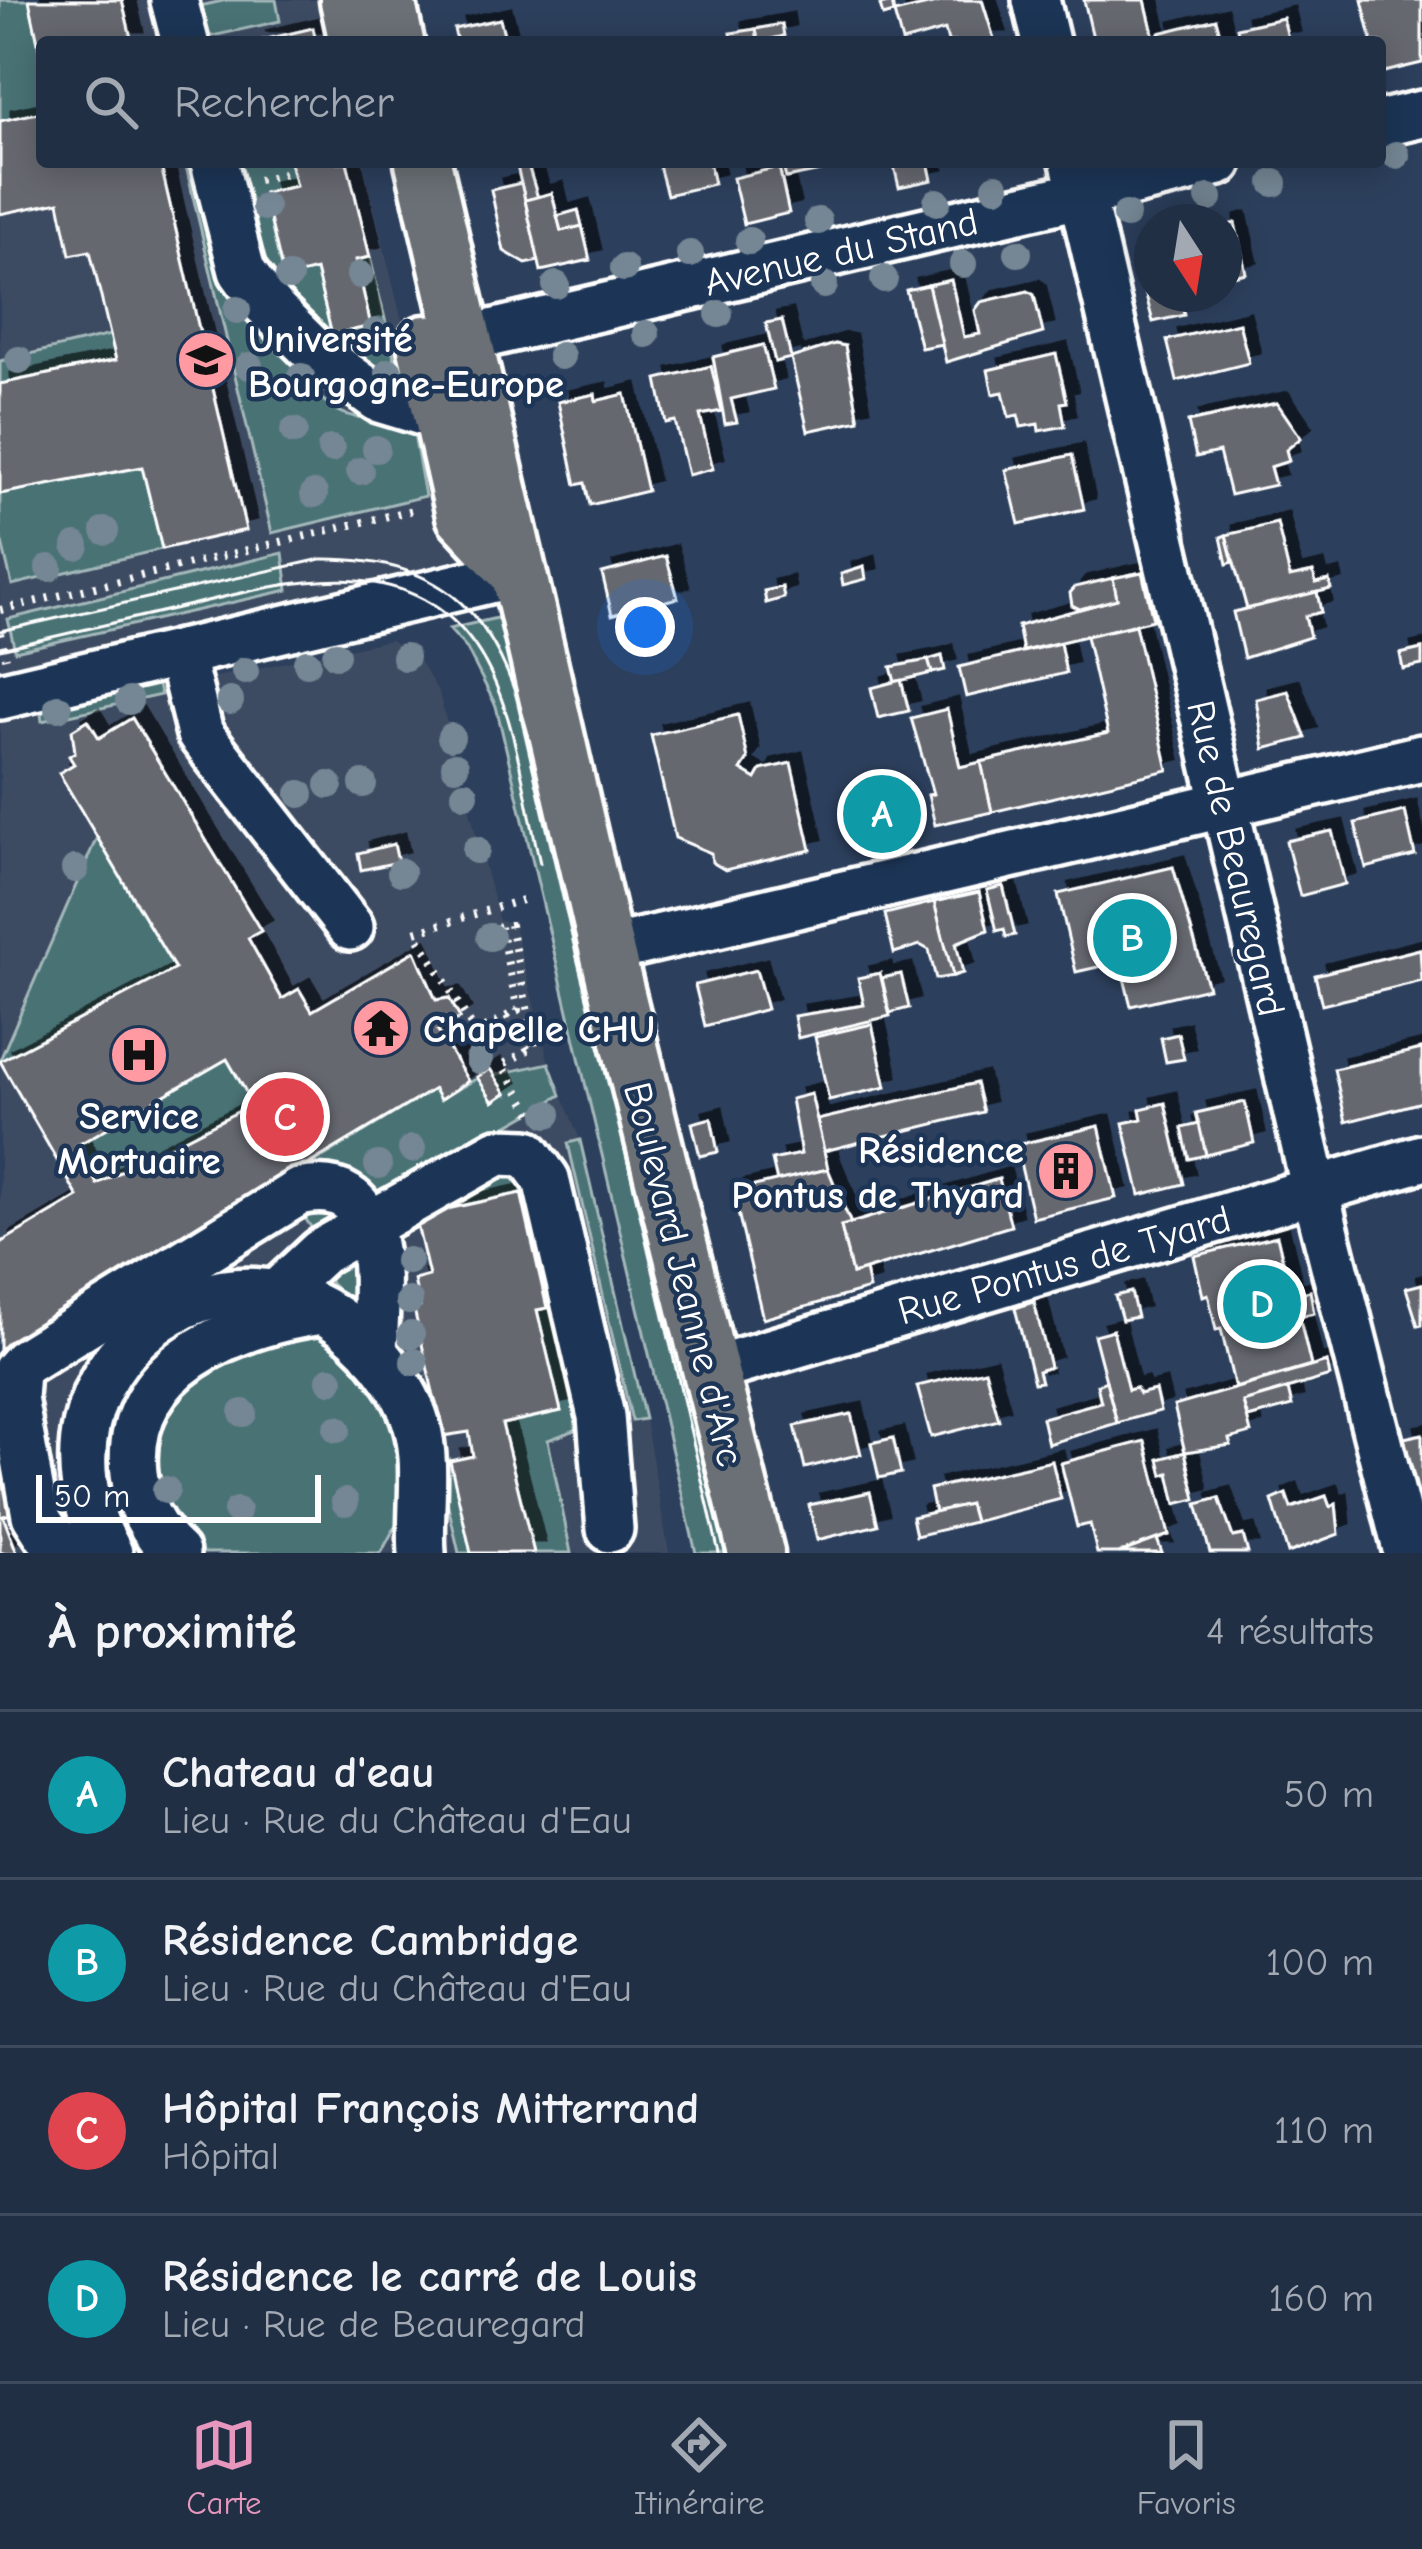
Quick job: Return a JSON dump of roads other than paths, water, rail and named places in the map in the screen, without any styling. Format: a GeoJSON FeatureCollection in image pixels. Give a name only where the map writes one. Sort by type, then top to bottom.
{"type":"FeatureCollection","features":[{"type":"Feature","properties":{"kind":"main road"},"geometry":{"type":"LineString","coordinates":[[348,0],[356,36]]}},
{"type":"Feature","properties":{"kind":"main road"},"geometry":{"type":"LineString","coordinates":[[387,0],[395,36]]}},
{"type":"Feature","properties":{"kind":"main road","name":"Boulevard Jeanne d'Arc"},"geometry":{"type":"LineString","coordinates":[[385,168],[464,514],[518,573]]}},
{"type":"Feature","properties":{"kind":"main road","name":"Boulevard Jeanne d'Arc"},"geometry":{"type":"LineString","coordinates":[[424,168],[606,950],[707,1371],[756,1553]]}},
{"type":"Feature","properties":{"kind":"street"},"geometry":{"type":"LineString","coordinates":[[174,0],[183,36]]}},
{"type":"Feature","properties":{"kind":"street"},"geometry":{"type":"LineString","coordinates":[[1036,0],[1045,36]]}},
{"type":"Feature","properties":{"kind":"street"},"geometry":{"type":"LineString","coordinates":[[1386,123],[1422,114]]}},
{"type":"Feature","properties":{"kind":"street"},"geometry":{"type":"LineString","coordinates":[[216,168],[242,271],[266,304],[316,354],[379,399],[442,418]]}},
{"type":"Feature","properties":{"kind":"street","name":"Avenue du Stand"},"geometry":{"type":"LineString","coordinates":[[462,340],[1078,178],[1166,168]]}},
{"type":"Feature","properties":{"kind":"street","name":"Rue de Beauregard"},"geometry":{"type":"LineString","coordinates":[[1078,178],[1315,1190],[1407,1553]]}},
{"type":"Feature","properties":{"kind":"street"},"geometry":{"type":"LineString","coordinates":[[0,696],[518,573]]}},
{"type":"Feature","properties":{"kind":"street"},"geometry":{"type":"LineString","coordinates":[[180,653],[200,734],[350,927]]}},
{"type":"Feature","properties":{"kind":"street"},"geometry":{"type":"LineString","coordinates":[[606,950],[1422,758]]}},
{"type":"Feature","properties":{"kind":"street"},"geometry":{"type":"LineString","coordinates":[[278,1292],[321,1252],[498,1153],[527,1154],[546,1178],[601,1416],[610,1529]]}},
{"type":"Feature","properties":{"kind":"street","name":"Rue Pontus de Tyard"},"geometry":{"type":"LineString","coordinates":[[707,1371],[1422,1158]]}},
{"type":"Feature","properties":{"kind":"street"},"geometry":{"type":"LineString","coordinates":[[73,1553],[47,1534],[35,1515],[14,1398],[16,1371],[24,1362],[298,1192],[332,1190],[348,1198],[376,1246],[374,1353]]}},
{"type":"Feature","properties":{"kind":"street"},"geometry":{"type":"LineString","coordinates":[[109,1553],[82,1491],[82,1439],[96,1385],[133,1342],[196,1302],[242,1289],[278,1292],[324,1310],[374,1353],[418,1427],[422,1553]]}},
{"type":"Feature","properties":{"kind":"street"},"geometry":{"type":"LineString","coordinates":[[176,1553],[155,1531],[136,1487],[133,1442],[152,1395],[185,1357],[219,1339],[280,1317],[324,1310]]}},
{"type":"Feature","properties":{"kind":"tram line"},"geometry":{"type":"LineString","coordinates":[[0,631],[321,559],[365,561],[435,583],[483,627],[501,658],[528,734],[719,1553]]}},
{"type":"Feature","properties":{"kind":"tram line"},"geometry":{"type":"LineString","coordinates":[[0,649],[287,584],[367,582],[405,591],[439,609],[485,661],[507,716],[540,863]]}},
{"type":"Feature","properties":{"kind":"place","name":"Université Bourgogne-Europe"},"geometry":{"type":"Point","coordinates":[206,360]}},
{"type":"Feature","properties":{"kind":"place","name":"Chateau d'eau"},"geometry":{"type":"Point","coordinates":[882,814]}},
{"type":"Feature","properties":{"kind":"place","name":"Résidence Cambridge"},"geometry":{"type":"Point","coordinates":[1132,938]}},
{"type":"Feature","properties":{"kind":"place","name":"Chapelle CHU"},"geometry":{"type":"Point","coordinates":[381,1028]}},
{"type":"Feature","properties":{"kind":"place","name":"Service Mortuaire"},"geometry":{"type":"Point","coordinates":[139,1055]}},
{"type":"Feature","properties":{"kind":"place","name":"Hôpital François Mitterrand"},"geometry":{"type":"Point","coordinates":[285,1117]}},
{"type":"Feature","properties":{"kind":"place","name":"Résidence Pontus de Thyard"},"geometry":{"type":"Point","coordinates":[1066,1171]}},
{"type":"Feature","properties":{"kind":"place","name":"Résidence le carré de Louis"},"geometry":{"type":"Point","coordinates":[1262,1304]}}]}
